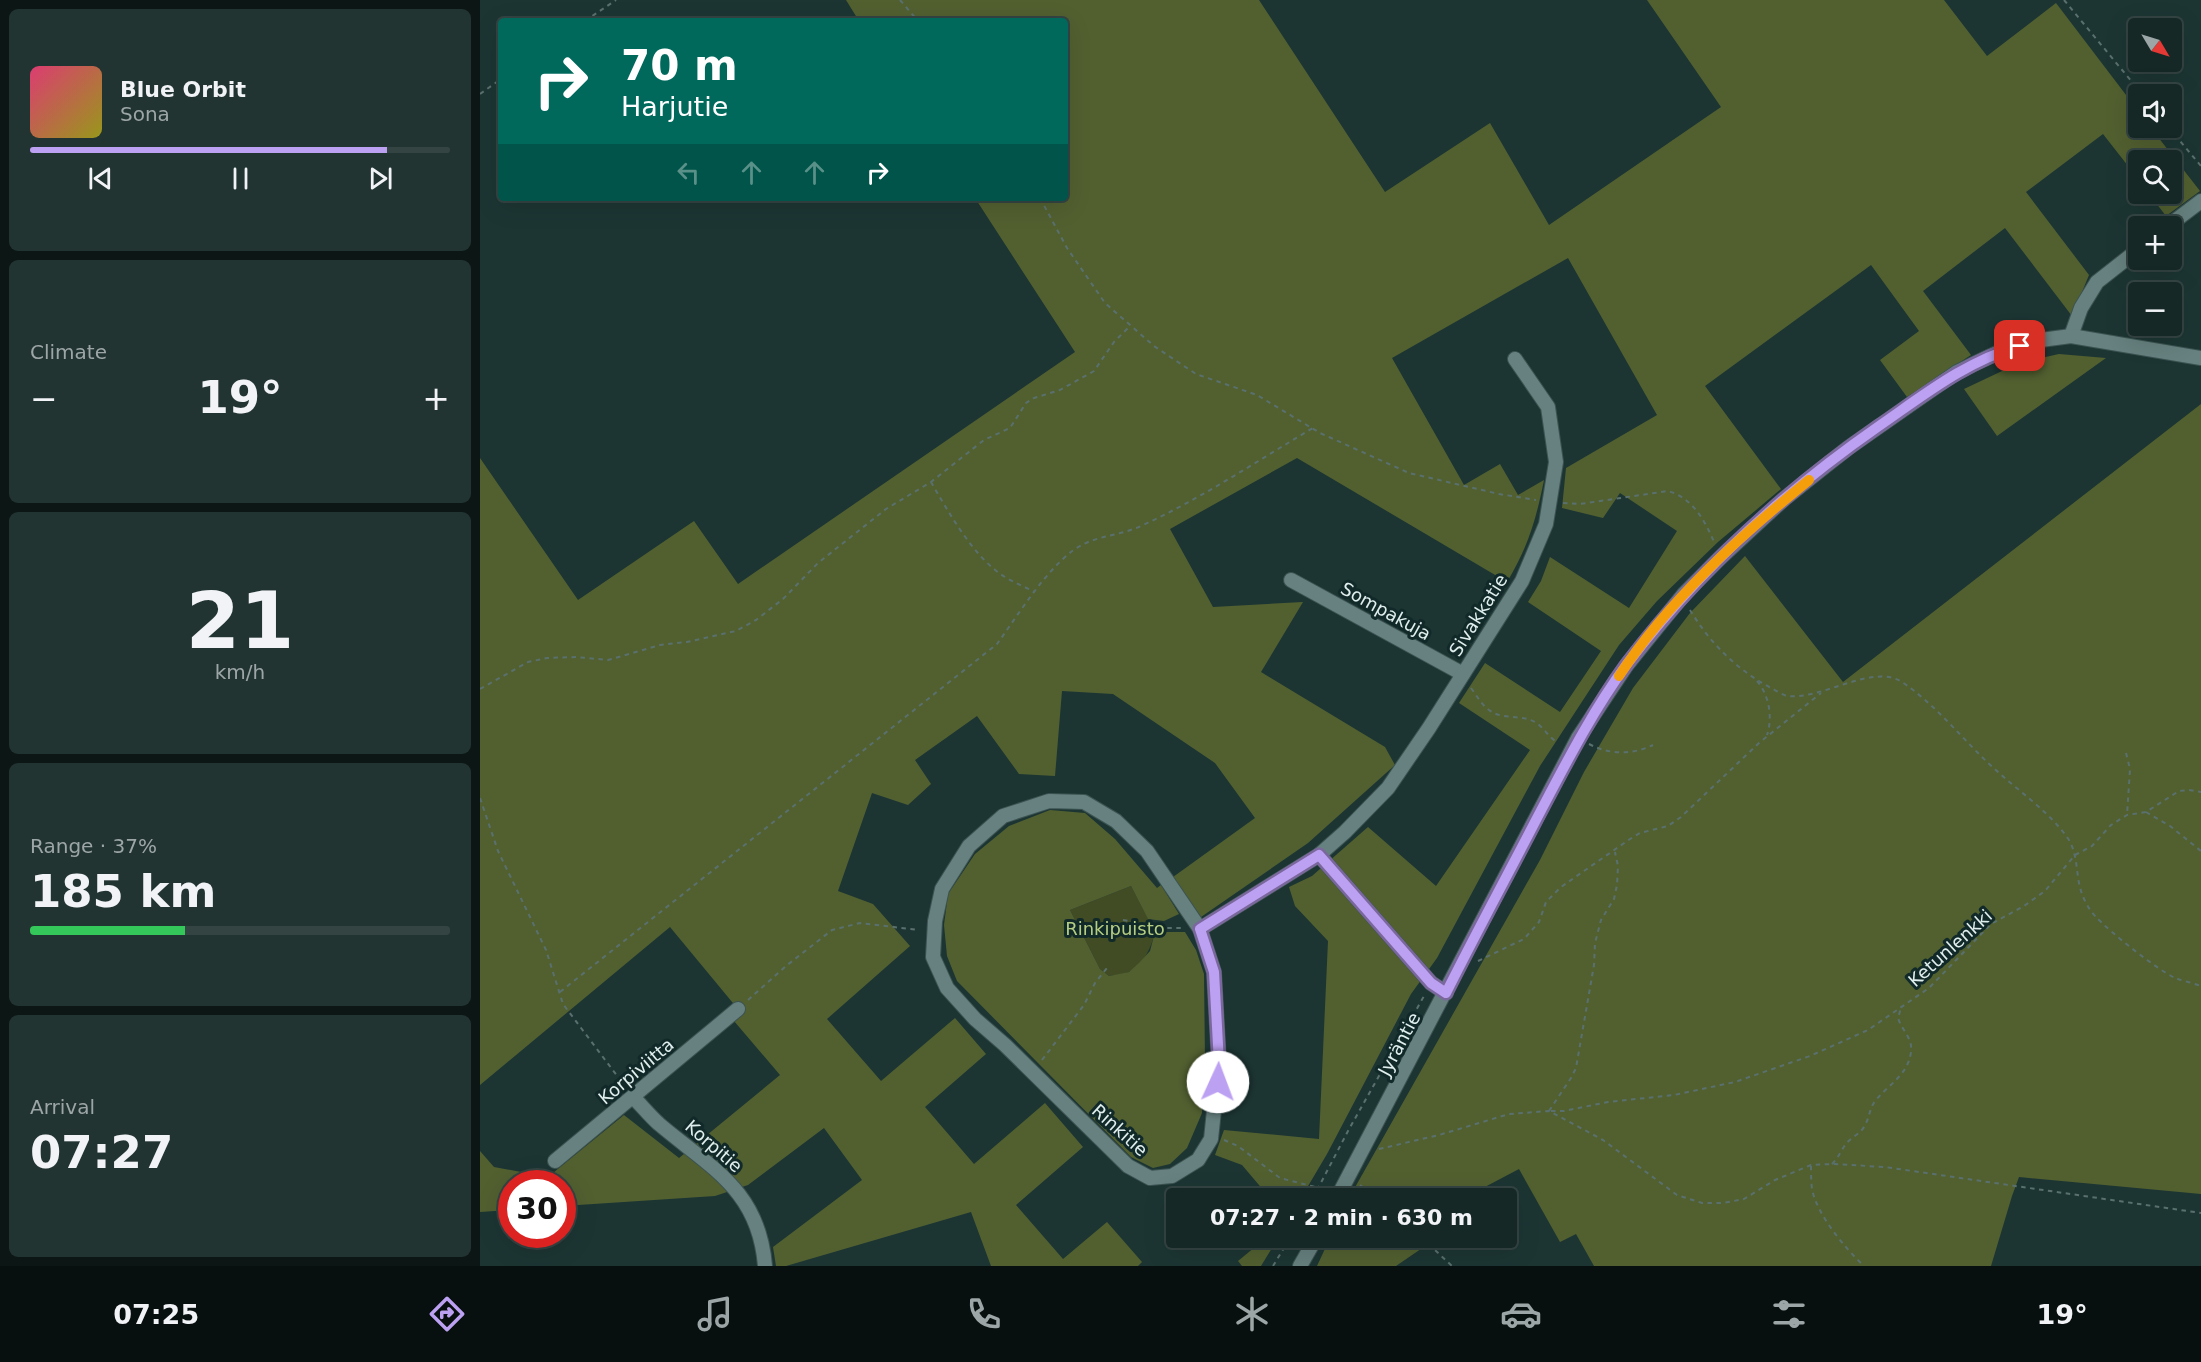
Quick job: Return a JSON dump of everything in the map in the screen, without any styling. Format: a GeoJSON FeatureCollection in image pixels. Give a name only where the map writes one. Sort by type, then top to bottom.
{"type":"FeatureCollection","features":[{"type":"Feature","properties":{"kind":"street"},"geometry":{"type":"LineString","coordinates":[[2181,216],[2201,201]]}},
{"type":"Feature","properties":{"kind":"street"},"geometry":{"type":"LineString","coordinates":[[2071,336],[2081,308],[2097,282],[2128,258]]}},
{"type":"Feature","properties":{"kind":"street","name":"Jyräntie"},"geometry":{"type":"LineString","coordinates":[[1342,1188],[1578,738],[1626,666],[1684,594],[1720,558],[1784,500],[1848,448],[1957,372],[1999,352],[2041,340],[2071,336],[2201,358]]}},
{"type":"Feature","properties":{"kind":"street","name":"Sivakkatie"},"geometry":{"type":"LineString","coordinates":[[1199,927],[1319,855],[1388,788],[1430,728],[1522,581],[1546,524],[1556,462],[1548,407],[1515,358]]}},
{"type":"Feature","properties":{"kind":"street","name":"Sompakuja"},"geometry":{"type":"LineString","coordinates":[[1291,580],[1461,677]]}},
{"type":"Feature","properties":{"kind":"street","name":"Rinkitie"},"geometry":{"type":"LineString","coordinates":[[1049,801],[1083,802],[1116,821],[1147,851],[1199,927],[1214,972],[1219,1063],[1211,1139],[1198,1160],[1172,1176],[1150,1178],[1128,1166],[1005,1045],[975,1019],[947,988],[933,957],[934,932],[942,889],[969,846],[1003,816],[1049,801]]}},
{"type":"Feature","properties":{"kind":"street"},"geometry":{"type":"LineString","coordinates":[[1319,855],[1431,983],[1446,993]]}},
{"type":"Feature","properties":{"kind":"street","name":"Korpiviitta"},"geometry":{"type":"LineString","coordinates":[[555,1161],[738,1009]]}},
{"type":"Feature","properties":{"kind":"street","name":"Korpitie"},"geometry":{"type":"LineString","coordinates":[[633,1097],[658,1123],[718,1171],[742,1196],[758,1225],[765,1266]]}},
{"type":"Feature","properties":{"kind":"street"},"geometry":{"type":"LineString","coordinates":[[1300,1266],[1310,1248]]}},
{"type":"Feature","properties":{"kind":"path"},"geometry":{"type":"LineString","coordinates":[[589,18],[616,0]]}},
{"type":"Feature","properties":{"kind":"path"},"geometry":{"type":"LineString","coordinates":[[900,0],[915,18]]}},
{"type":"Feature","properties":{"kind":"path"},"geometry":{"type":"LineString","coordinates":[[2064,0],[2134,84]]}},
{"type":"Feature","properties":{"kind":"path"},"geometry":{"type":"LineString","coordinates":[[480,94],[498,81]]}},
{"type":"Feature","properties":{"kind":"path"},"geometry":{"type":"LineString","coordinates":[[2177,138],[2201,166]]}},
{"type":"Feature","properties":{"kind":"path"},"geometry":{"type":"LineString","coordinates":[[1042,201],[1067,248],[1105,303],[1154,346],[1196,374],[1257,395],[1313,428],[1409,473],[1499,494],[1550,502],[1581,504],[1668,490],[1679,494],[1698,512],[1720,558]]}},
{"type":"Feature","properties":{"kind":"path"},"geometry":{"type":"LineString","coordinates":[[480,689],[528,662],[547,658],[576,657],[608,660],[660,645],[687,642],[736,631],[756,620],[783,599],[818,563],[886,508],[931,482],[984,440],[1010,428],[1026,403],[1034,398],[1060,390],[1094,371],[1113,342],[1130,326]]}},
{"type":"Feature","properties":{"kind":"path"},"geometry":{"type":"LineString","coordinates":[[560,992],[997,644],[1035,592],[1065,557],[1088,540],[1140,527],[1175,510],[1313,428]]}},
{"type":"Feature","properties":{"kind":"path"},"geometry":{"type":"LineString","coordinates":[[931,482],[951,515],[980,554],[1004,577],[1035,592]]}},
{"type":"Feature","properties":{"kind":"path"},"geometry":{"type":"LineString","coordinates":[[1684,594],[1686,604],[1700,626],[1721,652],[1755,679],[1786,696],[1821,693],[1864,677],[1882,676],[1900,681],[1945,718],[1996,771],[2058,825],[2070,840],[2081,891],[2095,916],[2136,951],[2175,978],[2201,986]]}},
{"type":"Feature","properties":{"kind":"path"},"geometry":{"type":"LineString","coordinates":[[1461,677],[1491,712],[1504,717],[1526,719],[1538,724],[1548,736],[1572,752]]}},
{"type":"Feature","properties":{"kind":"path"},"geometry":{"type":"LineString","coordinates":[[1755,679],[1767,696],[1769,729],[1766,737]]}},
{"type":"Feature","properties":{"kind":"path"},"geometry":{"type":"LineString","coordinates":[[1458,969],[1524,939],[1539,922],[1546,902],[1561,887],[1640,833],[1668,826],[1681,817],[1766,737],[1821,693]]}},
{"type":"Feature","properties":{"kind":"path"},"geometry":{"type":"LineString","coordinates":[[1578,738],[1597,748],[1627,753],[1640,751],[1653,745]]}},
{"type":"Feature","properties":{"kind":"path"},"geometry":{"type":"LineString","coordinates":[[2126,753],[2130,770],[2127,815]]}},
{"type":"Feature","properties":{"kind":"path","name":"Ketunlenkki"},"geometry":{"type":"LineString","coordinates":[[1832,1164],[1845,1145],[1862,1131],[1867,1123],[1869,1110],[1875,1101],[1904,1074],[1912,1051],[1911,1042],[1898,1018],[1901,1008],[1929,988],[1991,924],[2024,906],[2045,891],[2075,855],[2092,846],[2111,825],[2127,815],[2146,812],[2179,791],[2201,792]]}},
{"type":"Feature","properties":{"kind":"path"},"geometry":{"type":"LineString","coordinates":[[480,798],[498,851],[546,950],[563,1004],[633,1097]]}},
{"type":"Feature","properties":{"kind":"path"},"geometry":{"type":"LineString","coordinates":[[2146,812],[2170,826],[2201,851]]}},
{"type":"Feature","properties":{"kind":"path"},"geometry":{"type":"LineString","coordinates":[[1549,1111],[1576,1068],[1594,965],[1595,943],[1601,920],[1614,899],[1617,885],[1618,866],[1615,851]]}},
{"type":"Feature","properties":{"kind":"path"},"geometry":{"type":"LineString","coordinates":[[1123,921],[1167,928],[1199,927]]}},
{"type":"Feature","properties":{"kind":"path"},"geometry":{"type":"LineString","coordinates":[[738,1009],[786,966],[832,930],[860,923],[934,932]]}},
{"type":"Feature","properties":{"kind":"path"},"geometry":{"type":"LineString","coordinates":[[1032,1072],[1084,1005],[1095,983],[1107,968]]}},
{"type":"Feature","properties":{"kind":"path"},"geometry":{"type":"LineString","coordinates":[[1211,1139],[1221,1139],[1238,1146],[1280,1178],[1319,1188],[1348,1131],[1431,983]]}},
{"type":"Feature","properties":{"kind":"path"},"geometry":{"type":"LineString","coordinates":[[1360,1156],[1509,1114],[1564,1111],[1608,1102],[1674,1095],[1735,1082],[1810,1056],[1868,1030],[1901,1008]]}},
{"type":"Feature","properties":{"kind":"path"},"geometry":{"type":"LineString","coordinates":[[1549,1111],[1603,1140],[1677,1195],[1702,1203],[1723,1203],[1744,1199],[1775,1180],[1811,1165],[1832,1164],[1885,1167],[2201,1213]]}},
{"type":"Feature","properties":{"kind":"path"},"geometry":{"type":"LineString","coordinates":[[1811,1165],[1812,1189],[1817,1203],[1851,1253],[1864,1266]]}},
{"type":"Feature","properties":{"kind":"path"},"geometry":{"type":"LineString","coordinates":[[1348,1178],[1362,1188]]}},
{"type":"Feature","properties":{"kind":"path"},"geometry":{"type":"LineString","coordinates":[[1273,1266],[1284,1248]]}},
{"type":"Feature","properties":{"kind":"path"},"geometry":{"type":"LineString","coordinates":[[1433,1248],[1452,1266]]}},
{"type":"Feature","properties":{"kind":"green space"},"geometry":{"type":"Polygon","coordinates":[[[846,0],[1259,0],[1385,192],[1490,123],[1549,225],[1721,107],[1647,0],[1944,0],[1987,56],[2056,3],[2128,98],[2128,138],[2159,138],[2168,150],[2128,150],[2128,166],[2103,134],[2026,192],[2089,275],[2072,316],[2005,228],[1923,291],[1971,355],[1907,397],[1880,360],[1919,331],[1871,265],[1705,386],[1781,489],[1718,542],[1657,601],[1619,645],[1540,766],[1437,958],[1411,994],[1307,1188],[1262,1188],[1242,1165],[1215,1155],[1224,1130],[1319,1139],[1328,941],[1295,906],[1289,887],[1312,876],[1368,827],[1436,886],[1530,750],[1459,703],[1485,663],[1560,712],[1601,651],[1528,602],[1541,581],[1550,557],[1629,608],[1677,531],[1620,493],[1603,518],[1562,508],[1566,468],[1657,415],[1568,258],[1392,358],[1464,485],[1500,464],[1518,495],[1544,480],[1530,533],[1521,557],[1507,582],[1297,458],[1170,529],[1213,607],[1303,602],[1261,672],[1385,747],[1395,765],[1308,843],[1201,917],[1173,877],[1255,818],[1215,763],[1113,694],[1062,691],[1055,776],[1019,774],[977,716],[915,760],[931,784],[908,805],[872,793],[838,891],[873,904],[910,946],[827,1019],[881,1081],[955,1018],[986,1054],[925,1107],[974,1164],[1045,1103],[1083,1147],[1016,1205],[1063,1259],[1107,1222],[1142,1262],[1138,1266],[991,1266],[971,1212],[786,1266],[776,1266],[773,1247],[862,1180],[824,1128],[748,1185],[715,1196],[576,1205],[576,1170],[557,1170],[624,1115],[679,1158],[780,1075],[734,1021],[742,1014],[670,927],[480,1085],[480,458],[578,600],[694,521],[738,584],[1075,352],[977,201],[1068,201],[1068,18],[857,18],[846,0]]]}},
{"type":"Feature","properties":{"kind":"green space"},"geometry":{"type":"Polygon","coordinates":[[[2182,168],[2200,191],[2166,216],[2157,204],[2182,204],[2182,168]]]}},
{"type":"Feature","properties":{"kind":"green space"},"geometry":{"type":"Polygon","coordinates":[[[2059,354],[2106,358],[1997,436],[1964,389],[2019,363],[2059,354]]]}},
{"type":"Feature","properties":{"kind":"green space"},"geometry":{"type":"Polygon","coordinates":[[[2201,404],[2201,1194],[2019,1177],[1991,1266],[1594,1266],[1576,1234],[1560,1242],[1519,1169],[1483,1188],[1355,1188],[1540,860],[1584,772],[1633,688],[1690,613],[1745,556],[1843,682],[2201,404]]]}},
{"type":"Feature","properties":{"kind":"green space"},"geometry":{"type":"Polygon","coordinates":[[[1050,810],[1085,813],[1115,839],[1157,888],[1161,885],[1179,914],[1164,921],[1148,919],[1131,886],[1070,910],[1100,969],[1109,976],[1129,972],[1150,951],[1155,932],[1185,932],[1196,950],[1204,974],[1205,1061],[1202,1113],[1187,1148],[1170,1164],[1153,1168],[1131,1157],[957,981],[947,956],[944,925],[948,894],[975,854],[1009,826],[1050,810]]]}},
{"type":"Feature","properties":{"kind":"green space","name":"Rinkipuisto"},"geometry":{"type":"Polygon","coordinates":[[[1131,886],[1155,932],[1149,950],[1139,965],[1129,972],[1109,976],[1100,969],[1070,910],[1131,886]]]}},
{"type":"Feature","properties":{"kind":"green space"},"geometry":{"type":"Polygon","coordinates":[[[480,1151],[494,1167],[510,1170],[498,1170],[498,1211],[480,1212],[480,1151]]]}},
{"type":"Feature","properties":{"kind":"green space"},"geometry":{"type":"Polygon","coordinates":[[[1254,1248],[1272,1248],[1261,1266],[1242,1266],[1238,1261],[1254,1248]]]}},
{"type":"Feature","properties":{"kind":"green space"},"geometry":{"type":"Polygon","coordinates":[[[1325,1248],[1422,1248],[1396,1266],[1317,1266],[1325,1248]]]}},
{"type":"Feature","properties":{"kind":"slow traffic"},"geometry":{"type":"LineString","coordinates":[[1619,676],[1684,594],[1736,543],[1809,480]]}},
{"type":"Feature","properties":{"kind":"route"},"geometry":{"type":"LineString","coordinates":[[1218,1082],[1214,972],[1200,929],[1319,855],[1431,983],[1446,993],[1578,738],[1626,666],[1684,594],[1784,500],[1848,448],[1957,372],[1999,352],[2020,346]]}}]}
